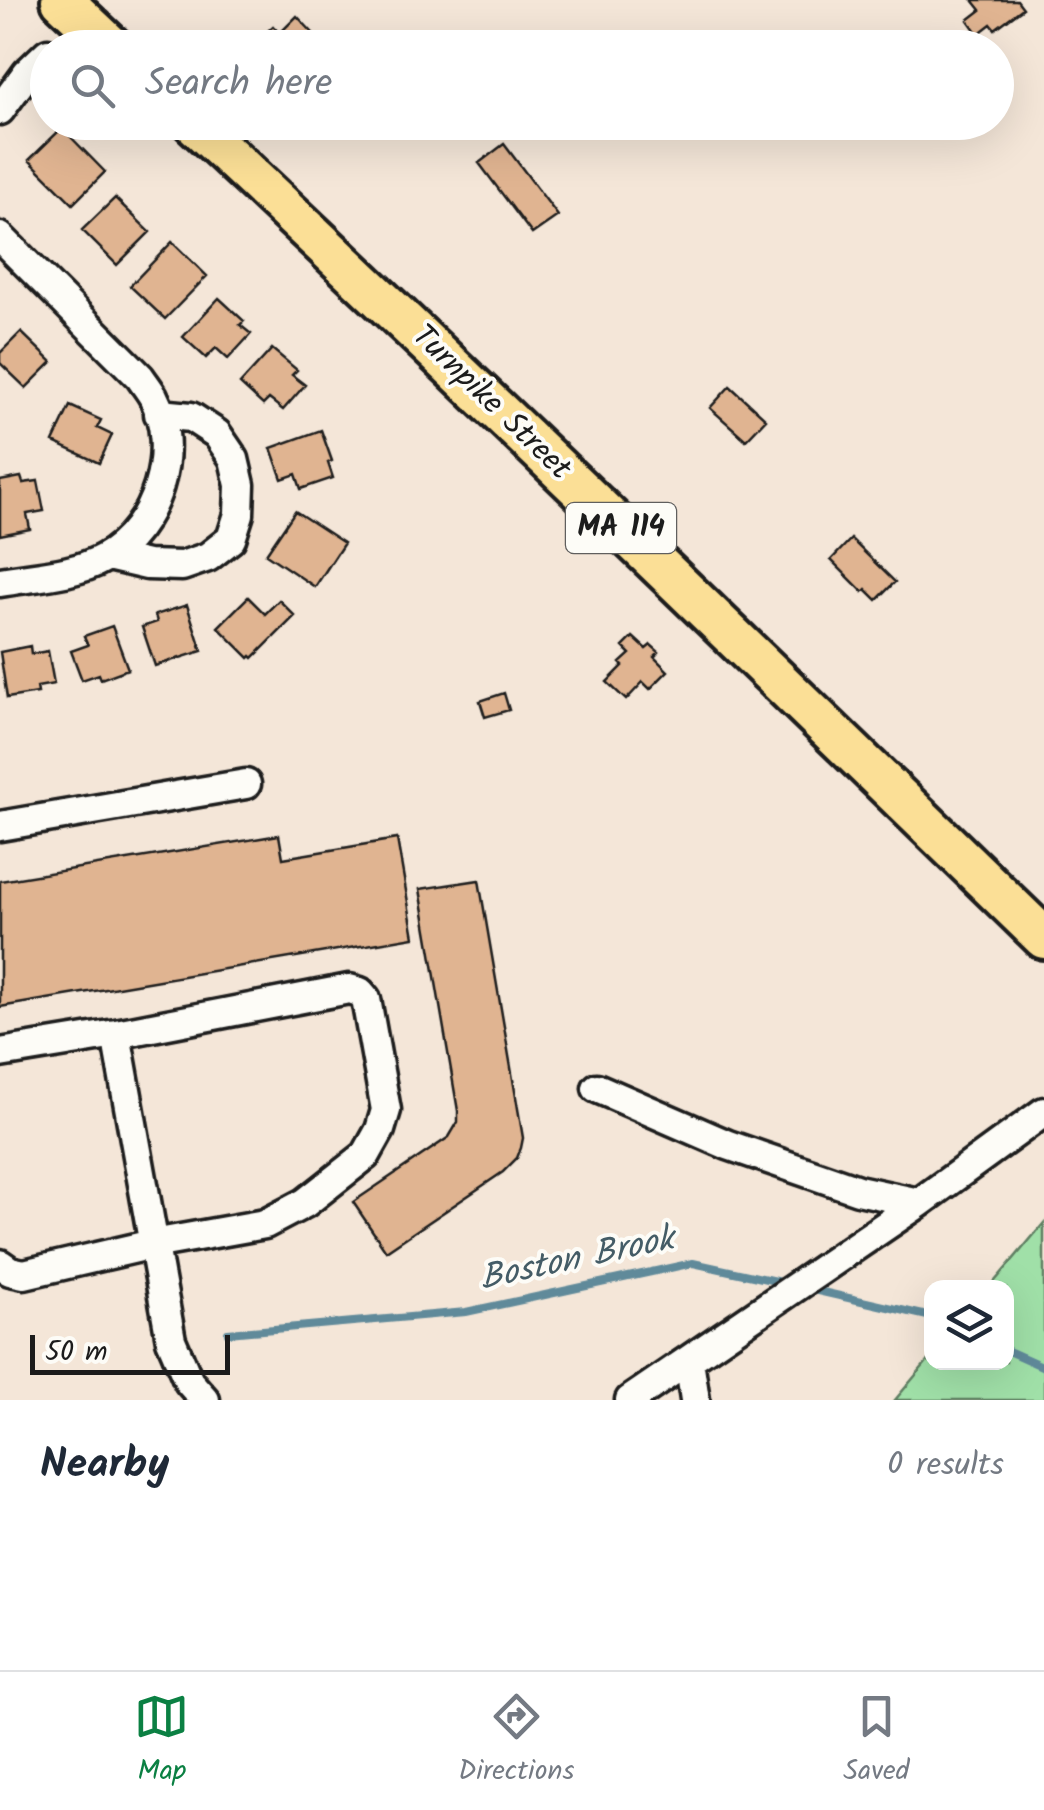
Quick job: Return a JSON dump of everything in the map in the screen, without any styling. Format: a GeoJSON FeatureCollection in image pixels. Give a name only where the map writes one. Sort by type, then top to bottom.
{"type":"FeatureCollection","features":[{"type":"Feature","properties":{"kind":"highway"},"geometry":{"type":"LineString","coordinates":[[72,10],[93,30]]}},
{"type":"Feature","properties":{"kind":"highway","name":"Turnpike Street"},"geometry":{"type":"LineString","coordinates":[[212,140],[602,509],[1044,938]]}},
{"type":"Feature","properties":{"kind":"street"},"geometry":{"type":"LineString","coordinates":[[0,110],[30,71]]}},
{"type":"Feature","properties":{"kind":"street"},"geometry":{"type":"LineString","coordinates":[[0,237],[129,365],[154,398],[165,448],[156,494],[146,516],[108,556],[83,568],[0,582]]}},
{"type":"Feature","properties":{"kind":"street"},"geometry":{"type":"LineString","coordinates":[[108,556],[147,565],[182,566],[208,557],[232,538],[240,500],[234,459],[217,434],[191,417],[159,414]]}},
{"type":"Feature","properties":{"kind":"street"},"geometry":{"type":"LineString","coordinates":[[0,826],[246,784]]}},
{"type":"Feature","properties":{"kind":"street"},"geometry":{"type":"LineString","coordinates":[[0,1053],[348,989],[360,992],[366,999],[386,1110],[366,1155],[304,1203],[265,1224],[152,1244],[24,1274],[0,1264]]}},
{"type":"Feature","properties":{"kind":"street"},"geometry":{"type":"LineString","coordinates":[[116,1034],[171,1340],[189,1382],[206,1400]]}},
{"type":"Feature","properties":{"kind":"street"},"geometry":{"type":"LineString","coordinates":[[597,1088],[728,1144],[858,1190],[920,1203]]}},
{"type":"Feature","properties":{"kind":"street"},"geometry":{"type":"LineString","coordinates":[[630,1400],[920,1203],[1044,1112]]}},
{"type":"Feature","properties":{"kind":"street"},"geometry":{"type":"LineString","coordinates":[[689,1360],[696,1400]]}},
{"type":"Feature","properties":{"kind":"green space"},"geometry":{"type":"Polygon","coordinates":[[[1044,1223],[1044,1400],[895,1400],[924,1365],[924,1370],[1014,1370],[1014,1280],[996,1280],[1044,1223]]]}},
{"type":"Feature","properties":{"kind":"building"},"geometry":{"type":"Polygon","coordinates":[[[973,0],[1017,0],[1023,8],[995,29],[991,24],[975,30],[968,20],[981,10],[973,0]]]}},
{"type":"Feature","properties":{"kind":"building"},"geometry":{"type":"Polygon","coordinates":[[[297,16],[310,30],[283,30],[297,16]]]}},
{"type":"Feature","properties":{"kind":"building"},"geometry":{"type":"Polygon","coordinates":[[[50,140],[74,140],[105,172],[73,204],[29,160],[50,140]]]}},
{"type":"Feature","properties":{"kind":"building"},"geometry":{"type":"Polygon","coordinates":[[[504,144],[558,216],[532,234],[479,163],[504,144]]]}},
{"type":"Feature","properties":{"kind":"building"},"geometry":{"type":"Polygon","coordinates":[[[115,198],[150,232],[117,265],[82,230],[115,198]]]}},
{"type":"Feature","properties":{"kind":"building"},"geometry":{"type":"Polygon","coordinates":[[[172,242],[207,276],[165,319],[130,286],[172,242]]]}},
{"type":"Feature","properties":{"kind":"building"},"geometry":{"type":"Polygon","coordinates":[[[219,298],[244,321],[240,325],[251,334],[228,359],[216,348],[206,358],[183,337],[219,298]]]}},
{"type":"Feature","properties":{"kind":"building"},"geometry":{"type":"Polygon","coordinates":[[[21,332],[52,362],[26,388],[0,363],[0,353],[21,332]]]}},
{"type":"Feature","properties":{"kind":"building"},"geometry":{"type":"Polygon","coordinates":[[[272,349],[297,370],[292,375],[305,385],[283,410],[269,399],[263,405],[240,384],[272,349]]]}},
{"type":"Feature","properties":{"kind":"building"},"geometry":{"type":"Polygon","coordinates":[[[730,386],[766,419],[746,440],[710,408],[730,386]]]}},
{"type":"Feature","properties":{"kind":"building"},"geometry":{"type":"Polygon","coordinates":[[[70,406],[101,420],[97,428],[112,435],[99,463],[53,442],[70,406]]]}},
{"type":"Feature","properties":{"kind":"building"},"geometry":{"type":"Polygon","coordinates":[[[321,430],[332,461],[328,463],[333,478],[301,489],[296,474],[282,479],[271,448],[321,430]]]}},
{"type":"Feature","properties":{"kind":"building"},"geometry":{"type":"Polygon","coordinates":[[[21,477],[23,483],[38,481],[44,511],[27,514],[30,529],[0,535],[0,481],[21,477]]]}},
{"type":"Feature","properties":{"kind":"building"},"geometry":{"type":"Polygon","coordinates":[[[295,511],[344,543],[315,587],[266,554],[295,511]]]}},
{"type":"Feature","properties":{"kind":"building"},"geometry":{"type":"Polygon","coordinates":[[[851,539],[895,582],[877,600],[866,589],[863,592],[831,560],[851,539]]]}},
{"type":"Feature","properties":{"kind":"building"},"geometry":{"type":"Polygon","coordinates":[[[248,597],[265,614],[279,600],[295,616],[253,658],[218,627],[248,597]]]}},
{"type":"Feature","properties":{"kind":"building"},"geometry":{"type":"Polygon","coordinates":[[[187,605],[202,651],[155,666],[142,627],[157,622],[155,615],[187,605]]]}},
{"type":"Feature","properties":{"kind":"building"},"geometry":{"type":"Polygon","coordinates":[[[112,626],[128,669],[101,679],[99,674],[82,680],[71,651],[88,645],[84,636],[112,626]]]}},
{"type":"Feature","properties":{"kind":"building"},"geometry":{"type":"Polygon","coordinates":[[[633,637],[646,649],[651,645],[659,652],[654,657],[668,671],[650,689],[643,682],[626,700],[607,682],[630,654],[623,647],[633,637]]]}},
{"type":"Feature","properties":{"kind":"building"},"geometry":{"type":"Polygon","coordinates":[[[30,646],[31,654],[48,651],[54,684],[37,687],[38,693],[7,698],[0,652],[30,646]]]}},
{"type":"Feature","properties":{"kind":"building"},"geometry":{"type":"Polygon","coordinates":[[[504,693],[509,710],[485,717],[480,701],[504,693]]]}},
{"type":"Feature","properties":{"kind":"building"},"geometry":{"type":"Polygon","coordinates":[[[279,835],[283,858],[397,839],[414,937],[0,1007],[0,881],[279,835]]]}},
{"type":"Feature","properties":{"kind":"building"},"geometry":{"type":"Polygon","coordinates":[[[479,880],[523,1138],[521,1148],[503,1172],[386,1251],[353,1202],[449,1137],[458,1122],[420,889],[479,880]]]}},
{"type":"Feature","properties":{"kind":"waterway","name":"Boston Brook"},"geometry":{"type":"LineString","coordinates":[[228,1333],[466,1312],[693,1263],[785,1283]]}},
{"type":"Feature","properties":{"kind":"waterway","name":"Boston Brook"},"geometry":{"type":"LineString","coordinates":[[809,1289],[924,1315]]}},
{"type":"Feature","properties":{"kind":"waterway","name":"Boston Brook"},"geometry":{"type":"LineString","coordinates":[[1014,1354],[1044,1367]]}}]}
